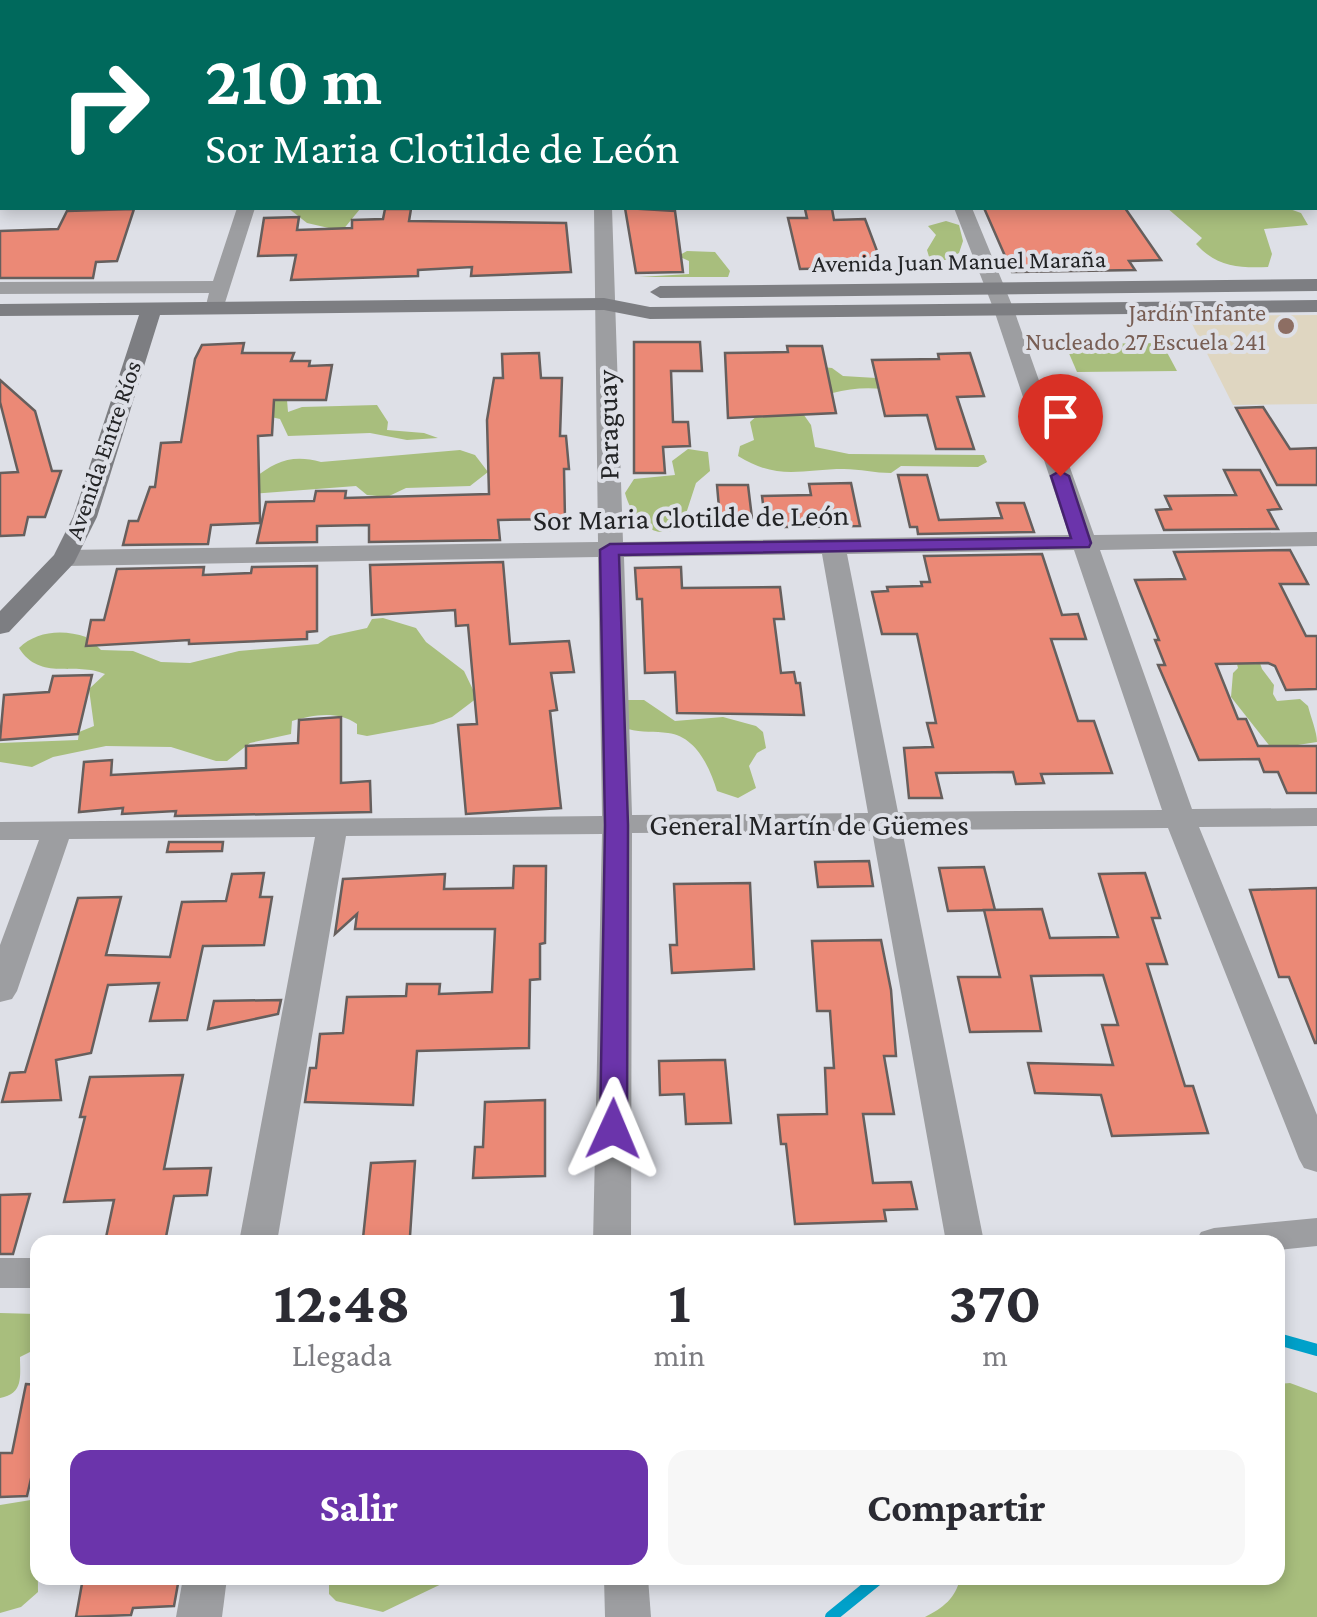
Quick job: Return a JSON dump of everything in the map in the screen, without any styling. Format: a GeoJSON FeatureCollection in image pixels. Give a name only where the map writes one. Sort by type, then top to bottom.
{"type":"FeatureCollection","features":[{"type":"Feature","properties":{"kind":"street"},"geometry":{"type":"LineString","coordinates":[[214,308],[245,210]]}},
{"type":"Feature","properties":{"kind":"street","name":"Paraguay"},"geometry":{"type":"LineString","coordinates":[[603,210],[617,825],[612,1235]]}},
{"type":"Feature","properties":{"kind":"street"},"geometry":{"type":"LineString","coordinates":[[964,210],[1000,299],[1180,819],[1317,1159]]}},
{"type":"Feature","properties":{"kind":"street","name":"Avenida Juan Manuel Maraña"},"geometry":{"type":"LineString","coordinates":[[0,310],[604,304],[650,313],[1317,285]]}},
{"type":"Feature","properties":{"kind":"street"},"geometry":{"type":"LineString","coordinates":[[0,288],[221,287]]}},
{"type":"Feature","properties":{"kind":"street","name":"Avenida Juan Manuel Maraña"},"geometry":{"type":"LineString","coordinates":[[1000,299],[1317,306]]}},
{"type":"Feature","properties":{"kind":"street","name":"Avenida Entre Ríos"},"geometry":{"type":"LineString","coordinates":[[0,626],[65,558],[85,517],[151,310]]}},
{"type":"Feature","properties":{"kind":"street","name":"Sor Maria Clotilde de León"},"geometry":{"type":"LineString","coordinates":[[65,558],[1317,540]]}},
{"type":"Feature","properties":{"kind":"street"},"geometry":{"type":"LineString","coordinates":[[833,548],[964,1235]]}},
{"type":"Feature","properties":{"kind":"street","name":"General Martín de Güemes"},"geometry":{"type":"LineString","coordinates":[[0,831],[1317,818]]}},
{"type":"Feature","properties":{"kind":"street"},"geometry":{"type":"LineString","coordinates":[[259,1235],[332,828]]}},
{"type":"Feature","properties":{"kind":"street"},"geometry":{"type":"LineString","coordinates":[[0,991],[57,832]]}},
{"type":"Feature","properties":{"kind":"street"},"geometry":{"type":"LineString","coordinates":[[1285,1235],[1317,1232]]}},
{"type":"Feature","properties":{"kind":"street"},"geometry":{"type":"LineString","coordinates":[[0,1273],[30,1273]]}},
{"type":"Feature","properties":{"kind":"street"},"geometry":{"type":"LineString","coordinates":[[199,1617],[204,1585]]}},
{"type":"Feature","properties":{"kind":"street"},"geometry":{"type":"LineString","coordinates":[[626,1585],[628,1617]]}},
{"type":"Feature","properties":{"kind":"shaded area"},"geometry":{"type":"Polygon","coordinates":[[[1317,315],[1317,404],[1233,405],[1188,316],[1317,315]]]}},
{"type":"Feature","properties":{"kind":"green space"},"geometry":{"type":"Polygon","coordinates":[[[291,210],[359,210],[342,231],[307,223],[291,210]]]}},
{"type":"Feature","properties":{"kind":"green space"},"geometry":{"type":"Polygon","coordinates":[[[1169,210],[1293,210],[1301,213],[1308,225],[1264,229],[1272,254],[1268,267],[1220,262],[1196,244],[1202,238],[1169,210]]]}},
{"type":"Feature","properties":{"kind":"green space"},"geometry":{"type":"Polygon","coordinates":[[[946,221],[959,225],[963,241],[959,253],[945,260],[930,260],[927,250],[936,235],[928,226],[946,221]]]}},
{"type":"Feature","properties":{"kind":"green space"},"geometry":{"type":"Polygon","coordinates":[[[687,251],[715,252],[730,271],[728,277],[639,277],[689,274],[689,261],[678,256],[687,251]]]}},
{"type":"Feature","properties":{"kind":"green space"},"geometry":{"type":"Polygon","coordinates":[[[1162,343],[1177,371],[1077,372],[1065,344],[1162,343]]]}},
{"type":"Feature","properties":{"kind":"green space"},"geometry":{"type":"Polygon","coordinates":[[[813,366],[832,368],[843,376],[893,379],[883,389],[840,391],[799,408],[811,425],[815,447],[849,454],[984,455],[987,462],[978,467],[901,466],[891,473],[844,469],[790,472],[766,469],[738,456],[740,446],[754,440],[750,422],[813,366]]]}},
{"type":"Feature","properties":{"kind":"green space"},"geometry":{"type":"Polygon","coordinates":[[[286,388],[288,412],[302,407],[377,405],[388,422],[387,430],[438,438],[407,440],[370,433],[288,436],[280,419],[244,411],[286,388]]]}},
{"type":"Feature","properties":{"kind":"green space"},"geometry":{"type":"Polygon","coordinates":[[[688,449],[708,452],[710,471],[696,483],[682,526],[672,531],[654,530],[639,520],[625,493],[634,479],[675,475],[672,461],[688,449]]]}},
{"type":"Feature","properties":{"kind":"green space"},"geometry":{"type":"Polygon","coordinates":[[[460,450],[475,455],[488,472],[470,486],[406,488],[387,497],[367,495],[356,486],[251,494],[246,485],[272,466],[289,460],[321,462],[460,450]]]}},
{"type":"Feature","properties":{"kind":"green space"},"geometry":{"type":"Polygon","coordinates":[[[383,618],[416,628],[426,642],[464,671],[477,698],[452,717],[433,724],[367,736],[357,734],[357,724],[341,717],[325,715],[292,721],[291,734],[250,743],[227,761],[171,747],[106,746],[53,757],[32,767],[0,762],[0,743],[78,740],[79,732],[94,726],[89,689],[105,674],[37,665],[19,648],[33,638],[68,633],[86,637],[88,646],[96,645],[101,650],[133,651],[161,662],[190,663],[239,651],[318,644],[330,636],[367,628],[372,619],[383,618]]]}},
{"type":"Feature","properties":{"kind":"green space"},"geometry":{"type":"Polygon","coordinates":[[[1232,645],[1257,654],[1274,685],[1277,701],[1300,699],[1308,706],[1317,742],[1272,749],[1231,697],[1233,673],[1238,668],[1232,645]]]}},
{"type":"Feature","properties":{"kind":"green space"},"geometry":{"type":"Polygon","coordinates":[[[618,700],[644,700],[675,721],[723,717],[756,726],[763,732],[766,748],[757,753],[749,766],[756,788],[738,798],[717,791],[706,763],[694,747],[678,735],[628,729],[618,700]]]}},
{"type":"Feature","properties":{"kind":"green space"},"geometry":{"type":"Polygon","coordinates":[[[0,1313],[30,1314],[30,1352],[20,1357],[17,1388],[0,1398],[0,1313]]]}},
{"type":"Feature","properties":{"kind":"green space"},"geometry":{"type":"Polygon","coordinates":[[[1285,1383],[1317,1393],[1317,1617],[925,1617],[948,1602],[957,1585],[1285,1585],[1285,1383]]]}},
{"type":"Feature","properties":{"kind":"green space"},"geometry":{"type":"Polygon","coordinates":[[[30,1500],[30,1585],[38,1585],[38,1592],[21,1607],[0,1613],[0,1505],[30,1500]]]}},
{"type":"Feature","properties":{"kind":"green space"},"geometry":{"type":"Polygon","coordinates":[[[329,1585],[439,1585],[383,1612],[336,1601],[329,1594],[329,1585]]]}},
{"type":"Feature","properties":{"kind":"building"},"geometry":{"type":"Polygon","coordinates":[[[134,210],[117,261],[96,262],[93,278],[0,278],[0,231],[58,229],[67,211],[134,210]]]}},
{"type":"Feature","properties":{"kind":"building"},"geometry":{"type":"Polygon","coordinates":[[[385,210],[411,210],[409,221],[566,223],[571,272],[471,276],[472,267],[418,270],[418,276],[291,280],[296,255],[258,256],[264,218],[299,217],[297,230],[352,228],[352,220],[383,219],[385,210]]]}},
{"type":"Feature","properties":{"kind":"building"},"geometry":{"type":"Polygon","coordinates":[[[625,210],[675,211],[683,272],[636,273],[625,210]]]}},
{"type":"Feature","properties":{"kind":"building"},"geometry":{"type":"Polygon","coordinates":[[[805,210],[832,210],[834,220],[865,219],[883,267],[800,269],[788,218],[807,218],[805,210]]]}},
{"type":"Feature","properties":{"kind":"building"},"geometry":{"type":"Polygon","coordinates":[[[985,210],[1126,210],[1161,260],[1129,261],[1135,270],[1012,272],[985,210]]]}},
{"type":"Feature","properties":{"kind":"building"},"geometry":{"type":"Polygon","coordinates":[[[634,342],[700,342],[702,371],[671,371],[673,422],[688,422],[690,446],[663,447],[665,473],[634,473],[634,342]]]}},
{"type":"Feature","properties":{"kind":"building"},"geometry":{"type":"Polygon","coordinates":[[[244,343],[242,353],[294,353],[291,361],[310,361],[309,366],[332,365],[326,400],[274,400],[272,435],[258,436],[260,523],[211,525],[208,544],[123,545],[129,521],[138,521],[150,487],[155,487],[161,443],[181,442],[195,359],[202,345],[244,343]]]}},
{"type":"Feature","properties":{"kind":"building"},"geometry":{"type":"Polygon","coordinates":[[[787,346],[822,346],[836,413],[728,418],[725,353],[788,352],[787,346]]]}},
{"type":"Feature","properties":{"kind":"building"},"geometry":{"type":"Polygon","coordinates":[[[539,353],[541,378],[562,378],[560,436],[566,436],[569,469],[564,469],[565,519],[498,520],[500,540],[369,542],[369,525],[317,526],[317,542],[257,543],[266,502],[314,501],[316,491],[346,491],[345,498],[489,494],[487,420],[494,378],[503,378],[502,354],[539,353]]]}},
{"type":"Feature","properties":{"kind":"building"},"geometry":{"type":"Polygon","coordinates":[[[970,353],[984,396],[957,397],[974,449],[936,449],[927,415],[885,416],[872,360],[939,359],[938,354],[970,353]]]}},
{"type":"Feature","properties":{"kind":"building"},"geometry":{"type":"Polygon","coordinates":[[[0,380],[35,411],[52,471],[61,471],[45,517],[28,517],[24,535],[0,536],[0,473],[18,472],[0,402],[0,380]]]}},
{"type":"Feature","properties":{"kind":"building"},"geometry":{"type":"Polygon","coordinates":[[[1263,407],[1290,449],[1317,448],[1317,485],[1277,485],[1236,408],[1263,407]]]}},
{"type":"Feature","properties":{"kind":"building"},"geometry":{"type":"Polygon","coordinates":[[[1224,470],[1260,470],[1281,509],[1268,510],[1278,529],[1164,530],[1156,510],[1171,509],[1165,496],[1236,495],[1224,470]]]}},
{"type":"Feature","properties":{"kind":"building"},"geometry":{"type":"Polygon","coordinates":[[[898,475],[927,475],[939,520],[1002,518],[997,503],[1024,503],[1034,532],[918,534],[917,527],[910,527],[898,475]]]}},
{"type":"Feature","properties":{"kind":"building"},"geometry":{"type":"Polygon","coordinates":[[[851,483],[860,526],[785,527],[784,520],[765,520],[762,496],[811,495],[809,484],[851,483]]]}},
{"type":"Feature","properties":{"kind":"building"},"geometry":{"type":"Polygon","coordinates":[[[717,485],[748,485],[752,518],[720,519],[717,485]]]}},
{"type":"Feature","properties":{"kind":"building"},"geometry":{"type":"Polygon","coordinates":[[[1290,550],[1308,584],[1280,584],[1306,636],[1317,636],[1317,689],[1286,690],[1275,666],[1268,663],[1216,664],[1238,719],[1246,719],[1258,746],[1317,746],[1317,793],[1287,793],[1278,772],[1264,772],[1259,759],[1199,760],[1158,665],[1165,665],[1155,640],[1159,640],[1135,580],[1185,579],[1174,552],[1290,550]]]}},
{"type":"Feature","properties":{"kind":"building"},"geometry":{"type":"Polygon","coordinates":[[[1042,554],[1062,615],[1078,614],[1086,639],[1051,639],[1078,721],[1094,721],[1112,773],[1041,774],[1044,783],[1016,784],[1013,772],[936,773],[942,798],[909,798],[904,748],[933,747],[927,723],[936,723],[917,634],[882,634],[872,592],[930,582],[924,556],[1042,554]]]}},
{"type":"Feature","properties":{"kind":"building"},"geometry":{"type":"Polygon","coordinates":[[[503,562],[510,644],[569,641],[574,672],[551,673],[557,710],[550,711],[561,808],[466,814],[458,725],[477,724],[468,625],[456,626],[455,610],[372,615],[370,565],[503,562]]]}},
{"type":"Feature","properties":{"kind":"building"},"geometry":{"type":"Polygon","coordinates":[[[317,566],[317,631],[307,632],[307,639],[86,646],[91,620],[104,620],[117,569],[204,567],[203,575],[251,573],[252,567],[317,566]]]}},
{"type":"Feature","properties":{"kind":"building"},"geometry":{"type":"Polygon","coordinates":[[[681,567],[682,588],[780,587],[784,619],[774,619],[781,673],[794,672],[796,683],[800,683],[804,715],[677,713],[675,672],[645,673],[642,599],[637,599],[635,568],[681,567]]]}},
{"type":"Feature","properties":{"kind":"building"},"geometry":{"type":"Polygon","coordinates":[[[92,675],[78,734],[0,740],[4,695],[49,692],[53,676],[92,675]]]}},
{"type":"Feature","properties":{"kind":"building"},"geometry":{"type":"Polygon","coordinates":[[[341,717],[341,783],[370,781],[371,812],[175,816],[176,811],[122,814],[123,808],[79,812],[84,762],[112,760],[111,775],[246,768],[246,746],[298,743],[299,720],[341,717]]]}},
{"type":"Feature","properties":{"kind":"building"},"geometry":{"type":"Polygon","coordinates":[[[169,842],[223,842],[222,851],[167,852],[169,842]]]}},
{"type":"Feature","properties":{"kind":"building"},"geometry":{"type":"Polygon","coordinates":[[[869,861],[873,886],[818,887],[815,862],[869,861]]]}},
{"type":"Feature","properties":{"kind":"building"},"geometry":{"type":"Polygon","coordinates":[[[514,866],[546,866],[545,943],[540,944],[540,979],[530,980],[529,1048],[417,1051],[413,1105],[305,1102],[310,1068],[316,1068],[320,1034],[343,1033],[347,997],[406,996],[407,984],[440,984],[439,994],[492,992],[495,929],[355,929],[357,914],[335,934],[343,879],[445,874],[444,889],[513,888],[514,866]]]}},
{"type":"Feature","properties":{"kind":"building"},"geometry":{"type":"Polygon","coordinates":[[[984,867],[995,910],[948,911],[939,868],[984,867]]]}},
{"type":"Feature","properties":{"kind":"building"},"geometry":{"type":"Polygon","coordinates":[[[264,873],[260,897],[272,897],[264,945],[203,946],[187,1020],[150,1021],[159,983],[108,985],[91,1053],[56,1060],[61,1100],[2,1102],[10,1073],[25,1072],[78,898],[121,897],[106,955],[170,957],[182,902],[226,901],[232,874],[264,873]]]}},
{"type":"Feature","properties":{"kind":"building"},"geometry":{"type":"Polygon","coordinates":[[[1145,873],[1160,918],[1152,918],[1167,964],[1147,964],[1185,1086],[1193,1086],[1208,1133],[1112,1136],[1101,1095],[1035,1093],[1028,1063],[1113,1065],[1102,1025],[1118,1025],[1103,975],[1031,976],[1041,1031],[970,1032],[958,977],[1000,977],[984,910],[1042,909],[1050,938],[1118,937],[1099,874],[1145,873]]]}},
{"type":"Feature","properties":{"kind":"building"},"geometry":{"type":"Polygon","coordinates":[[[750,883],[754,969],[672,973],[670,945],[677,945],[674,884],[750,883]]]}},
{"type":"Feature","properties":{"kind":"building"},"geometry":{"type":"Polygon","coordinates":[[[1317,888],[1315,1043],[1289,977],[1279,977],[1250,890],[1317,888]]]}},
{"type":"Feature","properties":{"kind":"building"},"geometry":{"type":"Polygon","coordinates":[[[881,940],[891,990],[896,1056],[884,1056],[894,1114],[863,1114],[873,1183],[911,1182],[917,1209],[884,1210],[886,1221],[795,1224],[786,1144],[781,1144],[778,1115],[827,1114],[825,1068],[834,1068],[830,1011],[817,1011],[812,941],[881,940]]]}},
{"type":"Feature","properties":{"kind":"building"},"geometry":{"type":"Polygon","coordinates":[[[281,1000],[278,1014],[208,1029],[214,1001],[281,1000]]]}},
{"type":"Feature","properties":{"kind":"building"},"geometry":{"type":"Polygon","coordinates":[[[725,1060],[731,1123],[686,1124],[684,1094],[660,1095],[659,1061],[725,1060]]]}},
{"type":"Feature","properties":{"kind":"building"},"geometry":{"type":"Polygon","coordinates":[[[183,1075],[164,1169],[211,1168],[207,1195],[174,1196],[166,1235],[106,1235],[114,1200],[64,1202],[85,1117],[80,1117],[90,1077],[183,1075]]]}},
{"type":"Feature","properties":{"kind":"building"},"geometry":{"type":"Polygon","coordinates":[[[545,1100],[545,1176],[473,1178],[475,1147],[483,1147],[485,1102],[545,1100]]]}},
{"type":"Feature","properties":{"kind":"building"},"geometry":{"type":"Polygon","coordinates":[[[415,1161],[410,1235],[363,1235],[371,1163],[415,1161]]]}},
{"type":"Feature","properties":{"kind":"building"},"geometry":{"type":"Polygon","coordinates":[[[30,1194],[13,1254],[0,1254],[0,1195],[30,1194]]]}},
{"type":"Feature","properties":{"kind":"building"},"geometry":{"type":"Polygon","coordinates":[[[26,1384],[30,1384],[27,1496],[0,1497],[0,1453],[12,1453],[26,1384]]]}},
{"type":"Feature","properties":{"kind":"building"},"geometry":{"type":"Polygon","coordinates":[[[82,1585],[178,1585],[174,1606],[133,1608],[131,1615],[76,1617],[82,1585]]]}},
{"type":"Feature","properties":{"kind":"waterway"},"geometry":{"type":"LineString","coordinates":[[1285,1341],[1317,1350]]}},
{"type":"Feature","properties":{"kind":"waterway"},"geometry":{"type":"LineString","coordinates":[[831,1617],[870,1585]]}},
{"type":"Feature","properties":{"kind":"place","name":"Jardín Infante Nucleado 27 Escuela 241"},"geometry":{"type":"Point","coordinates":[1286,326]}},
{"type":"Feature","properties":{"kind":"route"},"geometry":{"type":"LineString","coordinates":[[613,1129],[617,825],[610,550],[1082,543],[1060,476]]}}]}
